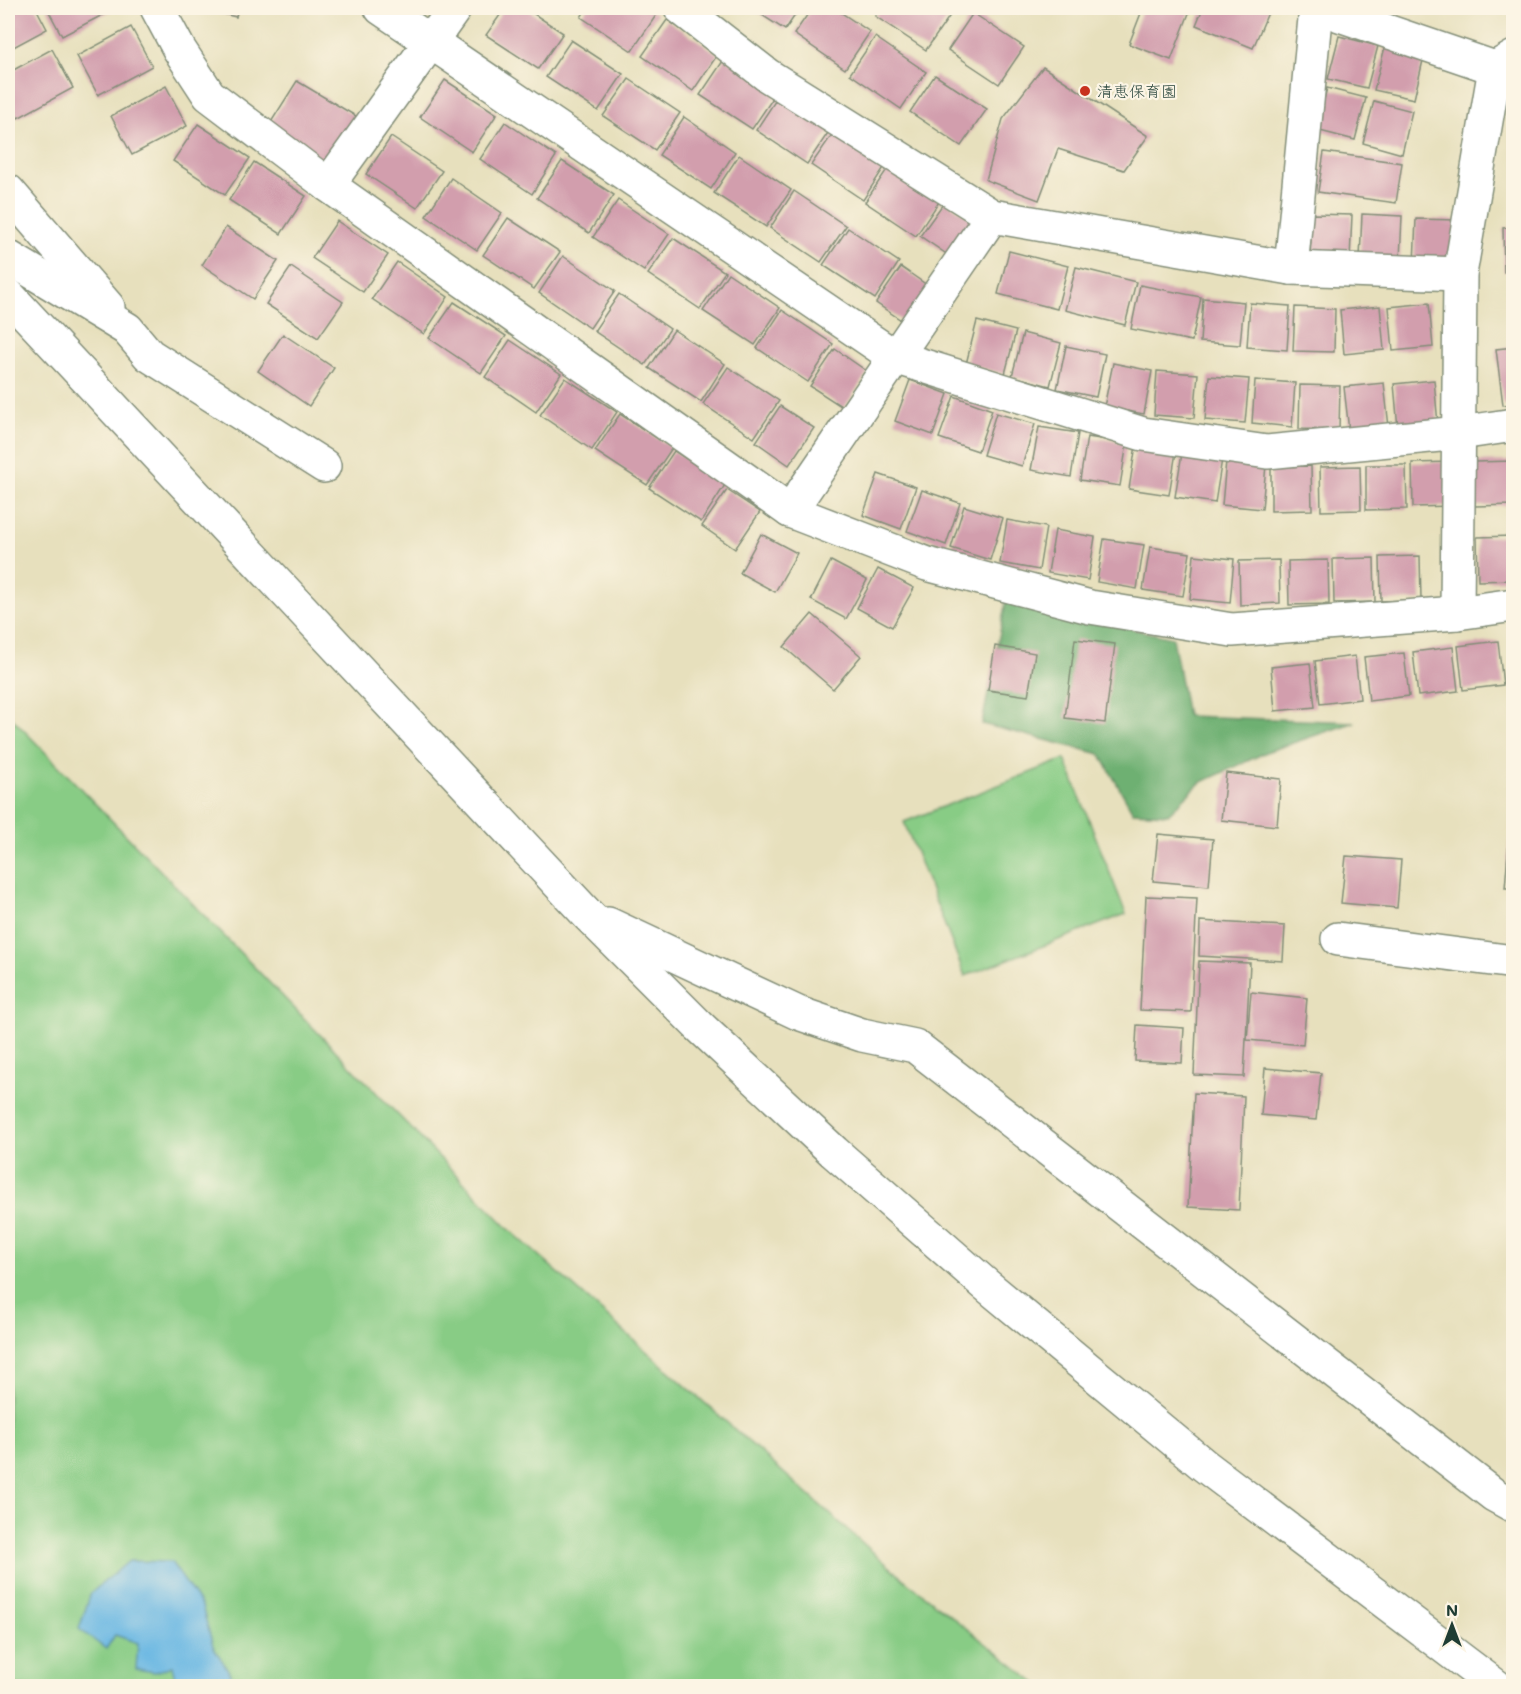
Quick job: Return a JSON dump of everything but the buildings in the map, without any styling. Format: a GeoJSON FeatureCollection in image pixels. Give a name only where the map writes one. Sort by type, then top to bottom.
{"type":"FeatureCollection","features":[{"type":"Feature","properties":{"kind":"street"},"geometry":{"type":"LineString","coordinates":[[157,8],[179,49],[210,95],[328,186],[789,511],[927,564],[1090,607],[1232,630],[1458,613],[1514,605]]}},
{"type":"Feature","properties":{"kind":"street"},"geometry":{"type":"LineString","coordinates":[[381,8],[895,357],[1143,434],[1267,452],[1460,433],[1514,425]]}},
{"type":"Feature","properties":{"kind":"street"},"geometry":{"type":"LineString","coordinates":[[328,186],[455,8]]}},
{"type":"Feature","properties":{"kind":"street"},"geometry":{"type":"LineString","coordinates":[[681,8],[767,75],[992,216],[1291,268],[1460,274]]}},
{"type":"Feature","properties":{"kind":"street"},"geometry":{"type":"LineString","coordinates":[[1291,268],[1318,8],[1507,68],[1460,274],[1458,613]]}},
{"type":"Feature","properties":{"kind":"street"},"geometry":{"type":"LineString","coordinates":[[8,191],[149,355],[324,466]]}},
{"type":"Feature","properties":{"kind":"street"},"geometry":{"type":"LineString","coordinates":[[789,511],[992,216]]}},
{"type":"Feature","properties":{"kind":"street"},"geometry":{"type":"LineString","coordinates":[[8,257],[127,329]]}},
{"type":"Feature","properties":{"kind":"street"},"geometry":{"type":"LineString","coordinates":[[8,295],[588,915],[707,1034],[834,1152],[985,1284],[1205,1466],[1496,1686]]}},
{"type":"Feature","properties":{"kind":"street"},"geometry":{"type":"LineString","coordinates":[[588,915],[798,1013],[862,1035],[915,1046],[1494,1495],[1514,1506]]}},
{"type":"Feature","properties":{"kind":"street"},"geometry":{"type":"LineString","coordinates":[[1338,939],[1514,962]]}},
{"type":"Feature","properties":{"kind":"street"},"geometry":{"type":"LineString","coordinates":[[1456,1656],[1514,1673]]}},
{"type":"Feature","properties":{"kind":"green space"},"geometry":{"type":"Polygon","coordinates":[[[1006,601],[1173,638],[1187,716],[1355,722],[1269,751],[1200,783],[1168,814],[1133,812],[1100,754],[982,724],[1006,601]]]}},
{"type":"Feature","properties":{"kind":"green space"},"geometry":{"type":"Polygon","coordinates":[[[8,714],[511,1231],[901,1577],[1040,1686],[8,1686],[8,714]]]}},
{"type":"Feature","properties":{"kind":"green space"},"geometry":{"type":"Polygon","coordinates":[[[1065,759],[1126,914],[965,976],[904,822],[1065,759]]]}},
{"type":"Feature","properties":{"kind":"water"},"geometry":{"type":"Polygon","coordinates":[[[129,1561],[171,1562],[202,1606],[213,1646],[238,1686],[177,1686],[172,1666],[155,1672],[136,1669],[138,1643],[115,1635],[106,1649],[79,1629],[91,1593],[129,1561]]]}},
{"type":"Feature","properties":{"kind":"place","name":"清恵保育園"},"geometry":{"type":"Point","coordinates":[1085,91]}}]}
